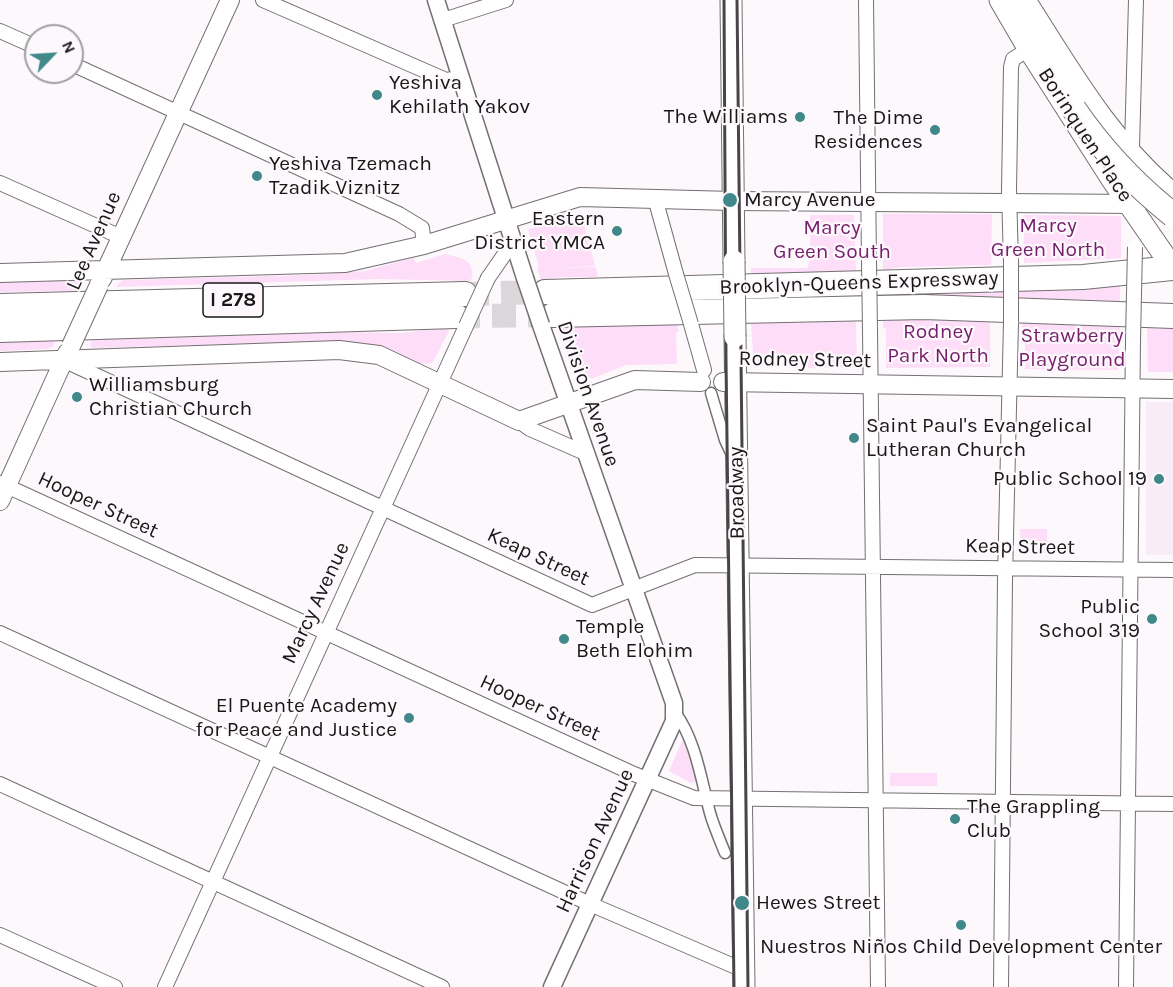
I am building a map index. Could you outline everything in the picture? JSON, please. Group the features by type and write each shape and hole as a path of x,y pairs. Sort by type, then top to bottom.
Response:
{"highway":[{"path":"1005,0 1095,139 1136,183 1173,215"},
{"path":"1023,0 1086,100 1107,128 1140,165 1173,195"},
{"name":"Brooklyn-Queens Expressway","path":"545,291 1083,277 1173,268"},
{"name":"I 278","path":"0,306 465,294"},
{"name":"Brooklyn-Queens Expressway","path":"547,320 924,307 1173,316"},
{"name":"I 278","path":"0,330 461,321"}],"main road":[{"name":"Lee Avenue","path":"2,490 230,0"},
{"name":"Broadway","path":"730,0 735,337 715,382 736,465 743,978"},
{"name":"Borinquen Place","path":"1000,0 1029,49 1173,268"},
{"name":"Borinquen Place","path":"1033,0 1110,120 1132,147 1173,183"},
{"path":"0,273 102,278 345,263 424,245 580,197 733,201 1129,203 1173,206"},
{"path":"1142,223 1152,214 1173,206"},
{"path":"1157,243 1159,222 1173,206"},
{"path":"0,362 67,353 114,356 339,350 379,355 519,421"},
{"name":"Rodney Street","path":"519,421 635,380 1173,389"}],"street":[{"path":"263,0 446,80 461,78"},
{"name":"Division Avenue","path":"436,0 525,278 547,320 568,405 674,703 675,712 685,727 707,798"},
{"path":"443,20 506,0"},
{"path":"866,0 878,987"},
{"path":"1132,147 1136,0"},
{"path":"0,31 24,42"},
{"path":"1001,987 1005,568 1011,322 1011,67 1013,59 1029,49"},
{"path":"84,69 399,214 422,228 424,245"},
{"path":"0,183 121,237"},
{"path":"655,198 691,324 715,382"},
{"path":"1126,987 1133,340 1135,247 1142,223"},
{"name":"Marcy Avenue","path":"165,987 441,384 461,321 513,242"},
{"name":"Keap Street","path":"67,353 109,381 592,604 695,565 1173,570"},
{"path":"109,381 114,356"},
{"path":"519,421 530,429 585,453"},
{"name":"Hooper Street","path":"2,490 327,633 648,780 694,798 1173,804"},
{"path":"0,633 590,904 743,978"},
{"name":"Harrison Avenue","path":"552,987 648,780 674,721 675,712"},
{"path":"0,784 442,987"},
{"path":"707,798 725,853"},
{"path":"0,934 115,987"}],"shaded area":[{"name":"Public School 19","path":"1146,402 1173,402 1173,555 1146,555"}],"green space":[{"path":"581,214 595,266 552,268 596,267 598,277 563,277 541,280 528,229"},
{"path":"883,214 992,214 991,265 902,267 883,270"},
{"name":"Marcy Green South","path":"810,215 854,215 856,271 751,274 751,268 808,268"},
{"name":"Marcy Green North","path":"1024,215 1121,216 1121,258 1024,263"},
{"path":"445,254 470,264 471,281 379,279 116,287 122,280 308,275 365,271 413,258 416,263"},
{"path":"79,280 81,286 78,291 0,292 0,282"},
{"path":"1120,285 1120,301 873,293"},
{"name":"Rodney Park North","path":"883,317 990,321 990,367 886,368 886,329 883,328"},
{"path":"856,319 857,367 808,368 807,354 753,355 751,321"},
{"path":"676,321 679,332 676,332 677,364 626,365 591,379 580,373 574,336 560,335 556,325"},
{"name":"Strawberry Playground","path":"1022,322 1120,324 1118,370 1025,369 1025,331 1022,331"},
{"path":"451,327 433,362 426,364 414,362 390,351 347,341 92,348 90,345 93,339 321,332 401,333"},
{"path":"1147,328 1173,329 1173,372 1148,372"},
{"path":"56,339 53,347 47,349 0,351 0,342"},
{"path":"1020,529 1047,529 1047,553 1020,553"},
{"path":"683,739 697,781 691,783 669,771"},
{"path":"890,773 937,773 937,786 890,786"}],"tunnel":[{"path":"465,294 545,292"},
{"path":"456,316 553,315"}],"railway":[{"path":"724,0 734,987"},
{"path":"737,0 748,987"}],"place":[{"name":"Yeshiva Kehilath Yakov","path":"377,95"},
{"name":"The Williams","path":"800,117"},
{"name":"The Dime Residences","path":"935,130"},
{"name":"Yeshiva Tzemach Tzadik Viznitz","path":"257,176"},
{"name":"Marcy Avenue","path":"730,200"},
{"name":"Eastern District YMCA","path":"617,231"},
{"name":"Williamsburg Christian Church","path":"77,397"},
{"name":"Saint Paul's Evangelical Lutheran Church","path":"854,438"},
{"name":"Public School 19","path":"1159,479"},
{"name":"Public School 319","path":"1152,619"},
{"name":"Temple Beth Elohim","path":"564,639"},
{"name":"El Puente Academy for Peace and Justice","path":"409,718"},
{"name":"The Grappling Club","path":"955,819"},
{"name":"Hewes Street","path":"742,903"},
{"name":"Nuestros Niños Child Development Center","path":"961,925"}]}
